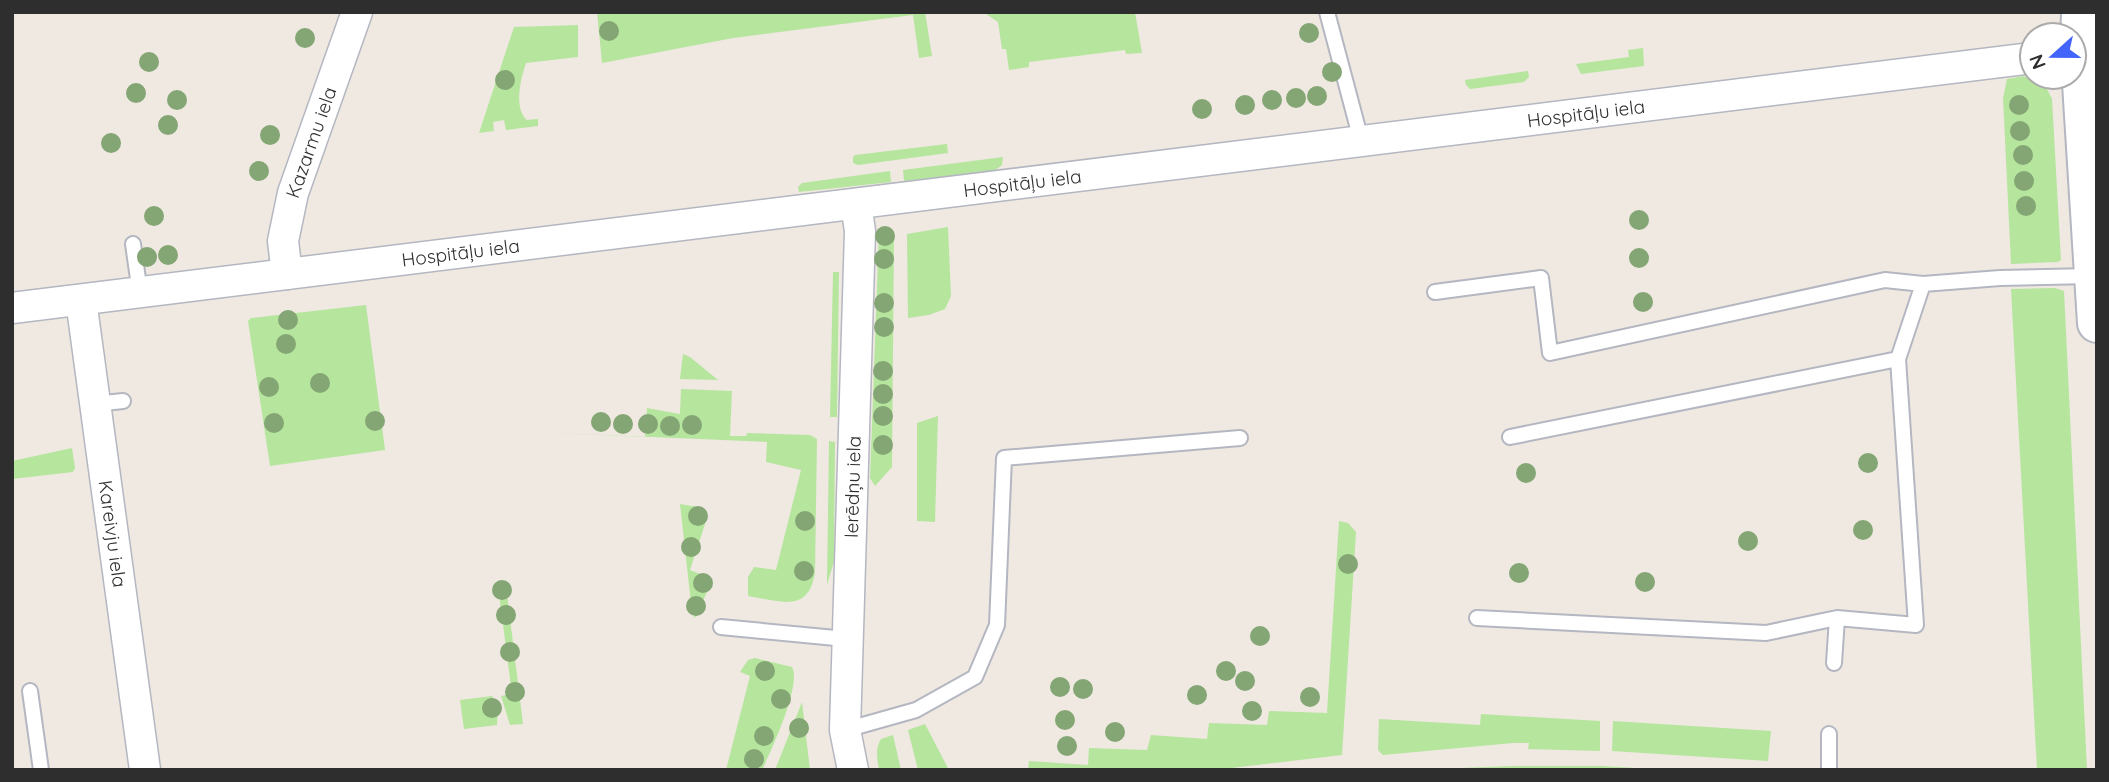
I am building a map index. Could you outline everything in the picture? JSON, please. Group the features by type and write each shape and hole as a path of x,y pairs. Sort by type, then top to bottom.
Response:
{"main road":[{"path":"2086,91 2097,323"}],"street":[{"name":"Kazarmu iela","path":"287,274 283,241 293,193 357,12"},
{"name":"Hospitāļu iela","path":"12,308 2018,60"},
{"name":"Ierēdņu iela","path":"852,770 845,730 860,231 856,204"},
{"name":"Kareivju iela","path":"81,300 109,402 145,770"}],"lane":[{"path":"1327,12 1361,140"},
{"path":"133,244 140,293"},
{"path":"1435,292 1541,278 1550,353 1885,279 1923,284 2000,278 2094,276"},
{"path":"1477,618 1766,633 1837,618 1916,625 1898,359 1923,284"},
{"path":"1510,437 1898,359"},
{"path":"845,730 916,710 975,677 997,625 1004,458 1240,438"},
{"path":"1834,663 1837,618"},
{"path":"720,627 846,639"},
{"path":"30,691 41,770"},
{"path":"1829,734 1829,770"}],"green space":[{"path":"597,12 925,12 932,56 919,58 913,15 733,38 602,63"},
{"path":"983,12 1135,12 1142,53 1126,54 1125,50 1029,62 1029,67 1009,70 1006,49 1002,49 998,22"},
{"path":"578,25 578,57 526,63 519,93 520,108 527,120 538,119 538,126 506,130 504,120 493,122 494,131 479,133 514,27"},
{"path":"1643,48 1644,66 1581,74 1576,64 1629,57 1628,50"},
{"path":"1528,71 1529,77 1524,82 1470,89 1465,80"},
{"path":"2018,77 2018,91 2048,91 2052,99 2061,260 2058,262 2011,264 2003,98 2007,79"},
{"path":"947,144 948,153 858,165 853,163 855,155"},
{"path":"1003,157 1002,165 994,171 904,181 903,170"},
{"path":"890,171 891,182 799,192 798,187 802,183"},
{"path":"948,227 951,296 945,309 908,318 907,234"},
{"path":"879,232 894,235 892,467 875,486 870,478"},
{"path":"833,272 839,272 837,417 830,417"},
{"path":"2055,288 2064,291 2087,770 2037,770 2011,289"},
{"path":"366,305 385,450 270,466 248,321 251,318"},
{"path":"683,354 690,357 718,380 680,379"},
{"path":"681,389 732,391 730,436 746,436 747,433 810,435 817,439 815,572 812,585 806,594 791,602 748,596 748,577 754,567 776,570 801,470 766,462 767,442 645,437 647,408 680,414"},
{"path":"938,416 935,522 917,521 917,423"},
{"path":"829,441 835,442 834,561 827,585"},
{"path":"72,448 75,468 73,472 12,479 12,461"},
{"path":"680,504 698,507 704,514 705,524 690,570 713,579 695,618 692,612"},
{"path":"1339,521 1348,523 1356,532 1342,755 1214,770 1028,770 1029,761 1088,765 1089,748 1147,750 1151,735 1207,739 1209,723 1267,725 1269,711 1327,713"},
{"path":"498,586 506,586 523,724 510,725 501,696 512,694"},
{"path":"755,658 792,667 793,688 778,734 762,770 726,770 750,676 740,672 748,660"},
{"path":"492,696 498,706 497,725 464,729 460,700"},
{"path":"802,702 810,770 775,770"},
{"path":"1481,714 1600,721 1600,751 1528,749 1529,743 1383,755 1378,750 1379,719 1480,725"},
{"path":"1613,721 1771,731 1768,761 1612,751"},
{"path":"925,724 949,770 918,770 908,730"},
{"path":"893,735 901,770 879,770 879,743 881,739"},
{"path":"1602,766 1670,770 1408,770"}]}
